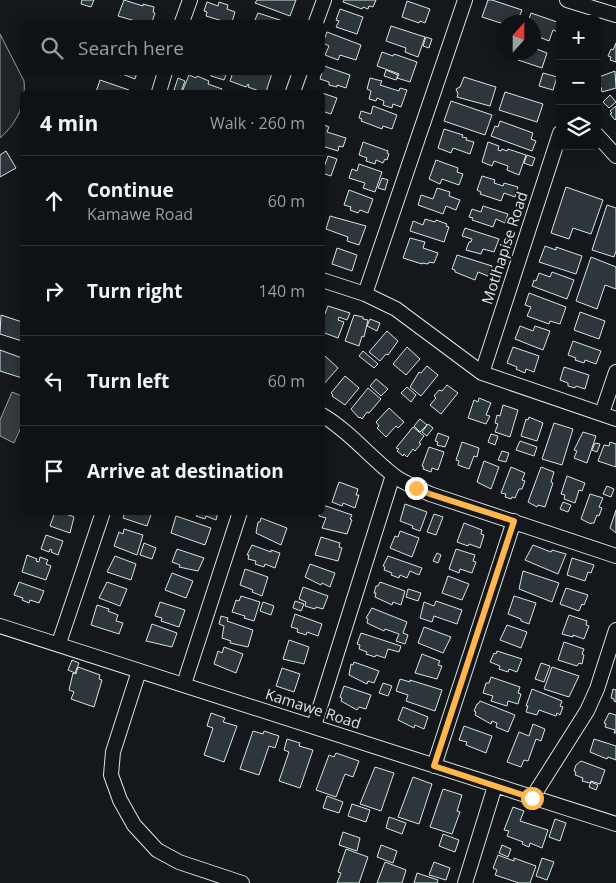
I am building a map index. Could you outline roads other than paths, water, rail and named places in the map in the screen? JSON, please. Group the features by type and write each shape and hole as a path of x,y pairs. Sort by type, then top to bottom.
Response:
{"street":[{"path":"183,20 190,0"},
{"path":"317,20 324,0"},
{"path":"365,294 466,0"},
{"path":"567,0 597,14 616,15"},
{"path":"160,90 165,75"},
{"path":"294,90 299,75"},
{"path":"601,139 616,156"},
{"name":"Motlhapise Road","path":"482,373 556,145"},
{"path":"325,281 365,294 396,309 482,373 616,419"},
{"path":"602,413 616,372"},
{"path":"325,417 339,426 393,475 430,494 616,556"},
{"path":"314,726 393,475"},
{"path":"59,643 102,515"},
{"path":"184,684 239,515"},
{"path":"434,766 514,521"},
{"name":"Kamawe Road","path":"0,626 59,643 139,671 616,824"},
{"path":"532,798 587,711 597,689 616,630"},
{"path":"139,671 113,752 111,775 120,800 134,825 157,850 178,862 242,883"},
{"path":"465,883 495,786"}]}
